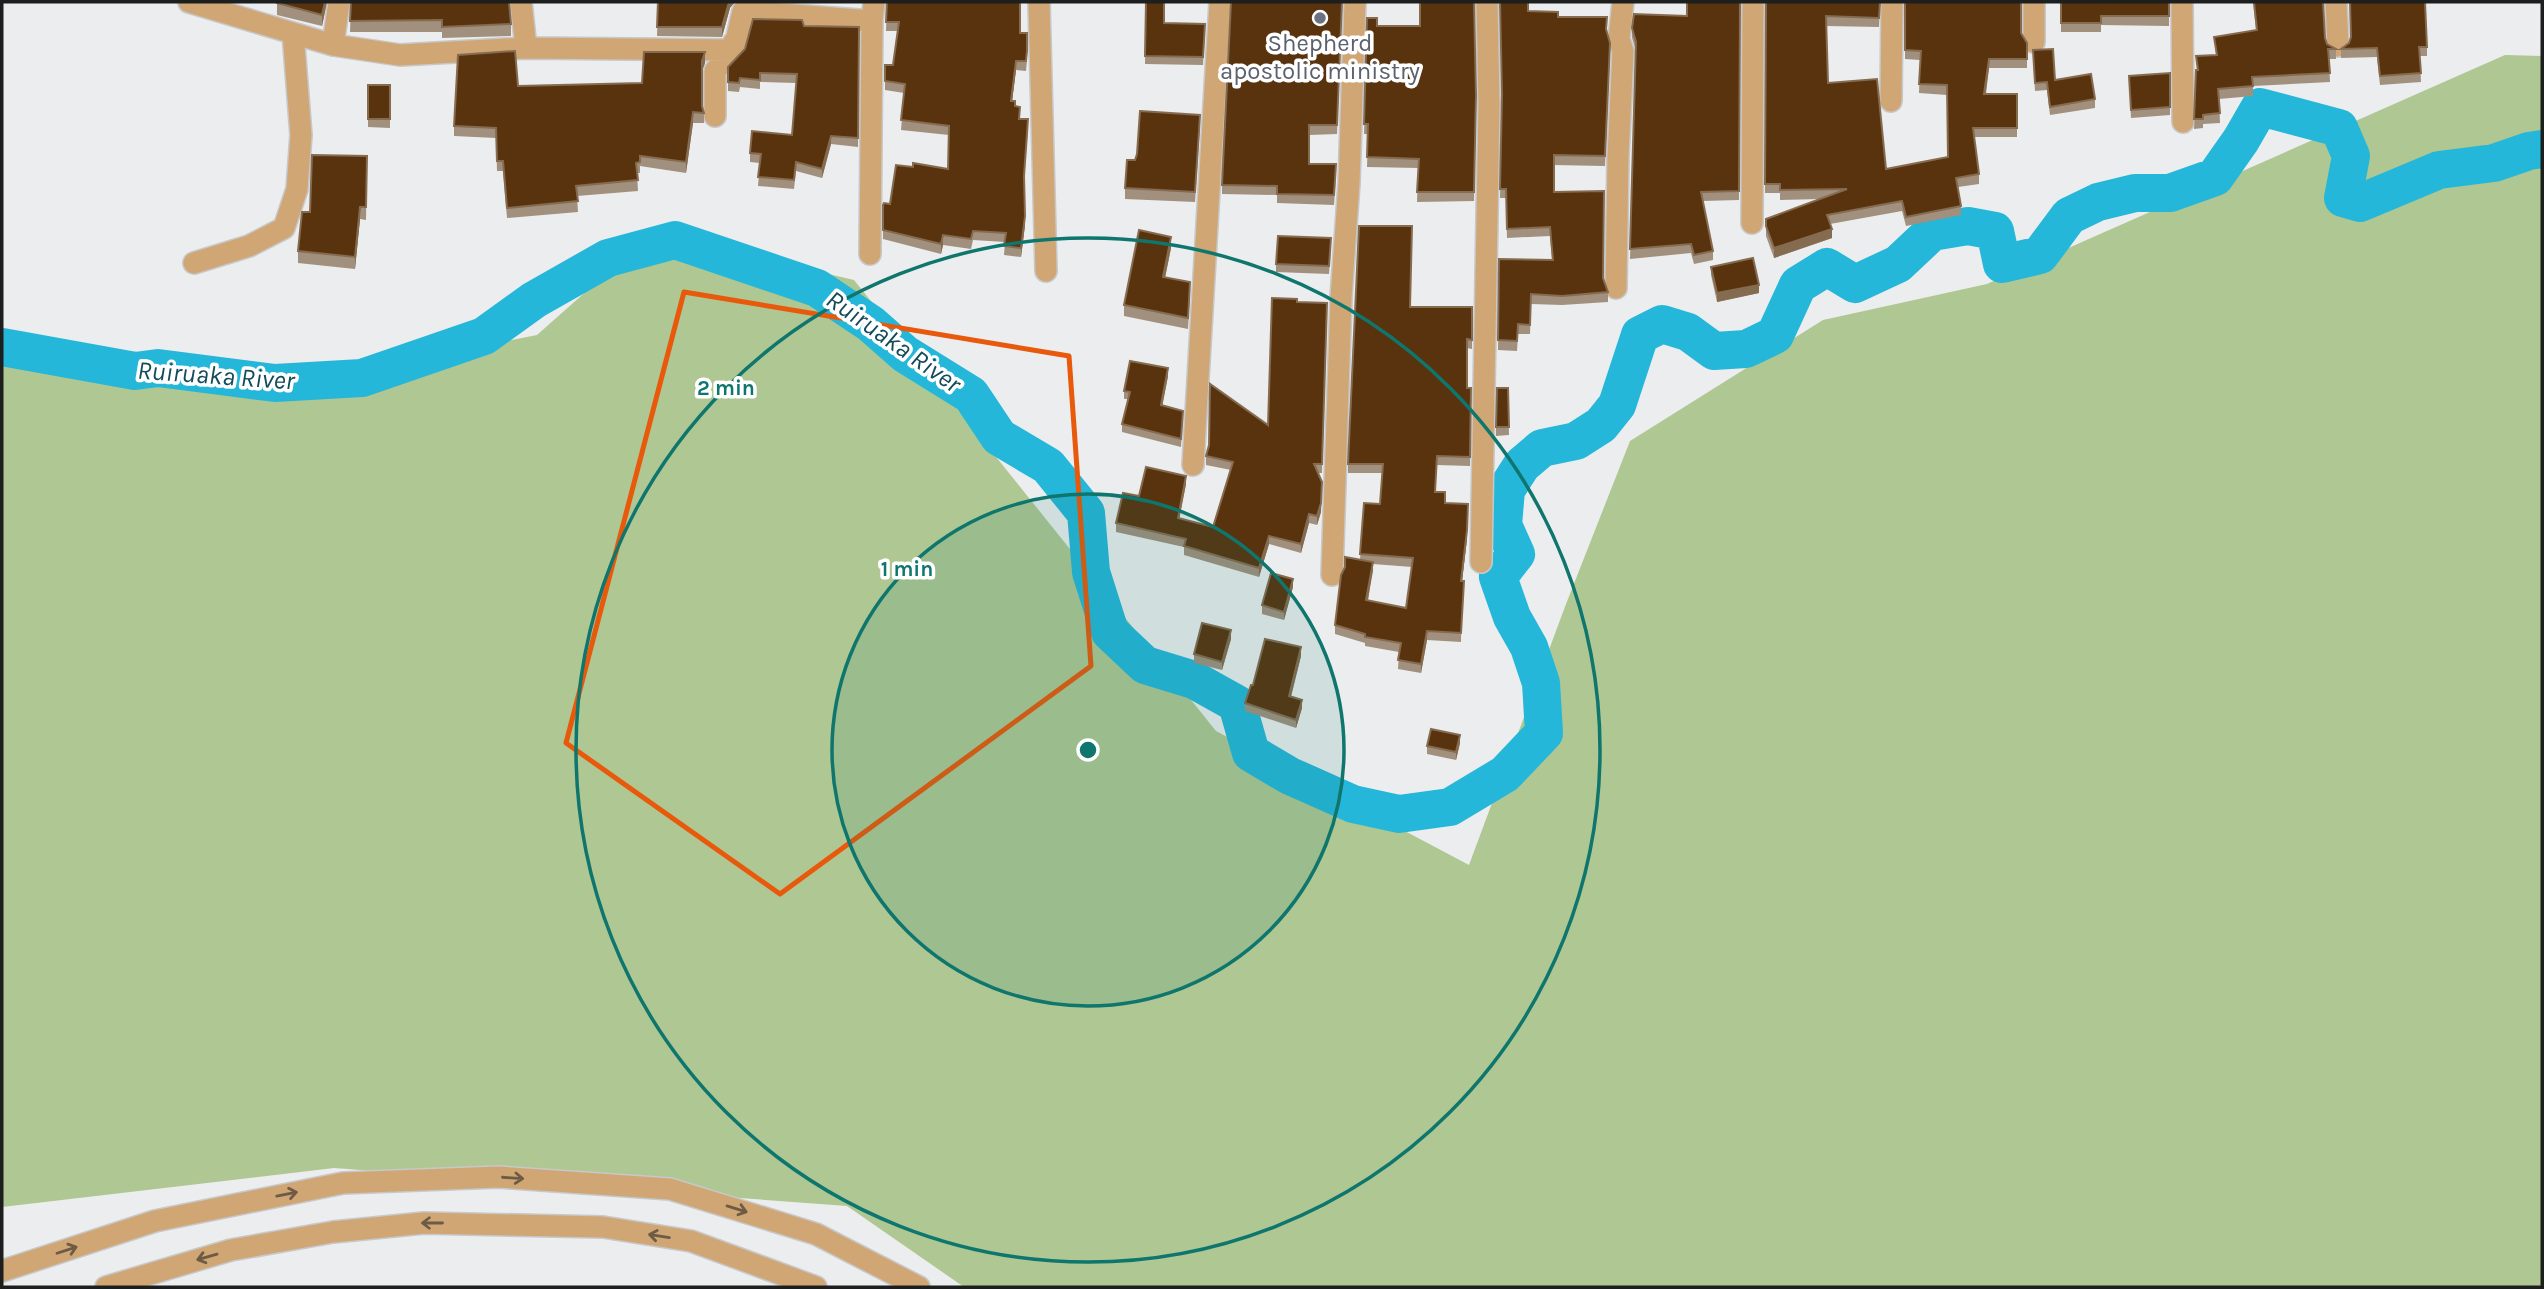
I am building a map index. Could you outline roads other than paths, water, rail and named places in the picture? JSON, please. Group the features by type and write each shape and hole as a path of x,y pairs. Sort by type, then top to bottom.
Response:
{"street":[{"path":"189,2 333,45 400,55 526,48 734,50"},
{"path":"333,45 339,2"},
{"path":"521,2 526,48"},
{"path":"734,50 737,2"},
{"path":"1039,2 1046,271"},
{"path":"1193,466 1220,2"},
{"path":"1332,575 1341,298 1349,183 1355,2"},
{"path":"1481,562 1489,104 1488,2"},
{"path":"1616,288 1623,51 1619,39 1623,2"},
{"path":"1752,223 1753,2"},
{"path":"1891,101 1892,2"},
{"path":"2034,2 2034,42"},
{"path":"2182,2 2183,122"},
{"path":"2336,2 2337,46"},
{"path":"715,116 715,71 734,50 743,11 873,11 870,254"},
{"path":"194,263 249,246 284,228 297,189 301,135 293,33"},
{"path":"2,1271 155,1221 343,1183 498,1177 670,1189 816,1234 919,1287"},
{"path":"106,1287 231,1250 332,1232 424,1223 603,1227 691,1241 816,1287"}],"waterway":[{"name":"Ruiruaka River","path":"2,347 135,371 158,368 275,383 362,378 484,336 534,300 608,258 675,240 817,288 871,324 905,354 971,395 999,437 1048,466 1086,513 1091,572 1110,632 1145,665 1194,680 1237,704 1251,753 1290,776 1353,804 1399,814 1450,807 1505,774 1544,733 1541,683 1529,647 1512,617 1498,577 1516,554 1503,525 1506,490 1522,465 1542,448 1576,441 1601,425 1617,405 1640,335 1662,324 1688,332 1714,351 1746,349 1775,335 1798,285 1827,267 1855,284 1898,264 1932,232 1968,226 1995,231 2002,264 2040,255 2069,216 2098,202 2135,193 2170,193 2215,177 2260,107 2339,128 2351,156 2343,198 2360,203 2439,170 2494,163 2542,149"}],"place":[{"name":"Shepherd apostolic ministry","path":"1320,18"}]}
